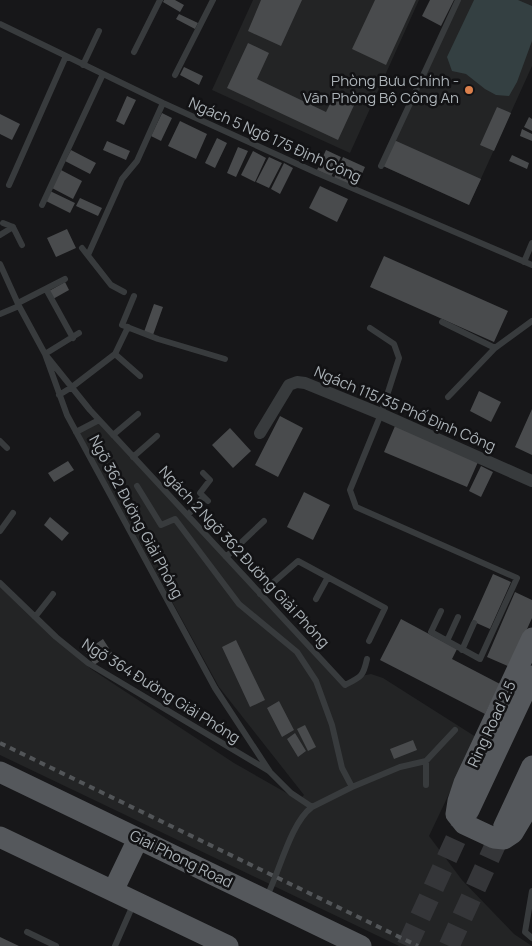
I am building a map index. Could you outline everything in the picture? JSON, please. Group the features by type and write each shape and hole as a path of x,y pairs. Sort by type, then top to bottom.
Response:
{"main road":[{"name":"Ring Road 2.5","path":"530,806 513,833 504,839 494,838 464,824 456,814 464,783 532,638"},
{"path":"469,810 532,676"},
{"path":"504,826 532,766"},
{"name":"Giai Phong Road","path":"0,772 361,946"},
{"path":"0,836 228,946"},
{"path":"113,891 138,838"}],"street":[{"name":"Ngách 115/35 Phố Định Công","path":"260,433 288,385 297,382 305,383 381,414 532,481"}],"lane":[{"path":"134,52 160,0"},
{"path":"175,75 213,0"},
{"path":"381,166 458,0"},
{"name":"Ngách 5 Ngõ 175 Định Công","path":"0,24 163,103 317,173 532,265"},
{"path":"83,65 99,31"},
{"path":"9,185 66,56"},
{"path":"42,205 103,74"},
{"path":"88,255 122,180 136,160 163,103"},
{"path":"3,223 13,227 22,245"},
{"path":"0,235 13,227"},
{"path":"524,262 532,243"},
{"path":"82,248 111,285 124,292"},
{"name":"Ngõ 362 Đường Giải Phóng","path":"0,264 3,278 45,354 66,415 215,688 270,772"},
{"path":"0,314 65,280"},
{"path":"46,289 73,338"},
{"path":"134,296 122,326 224,359"},
{"path":"448,398 495,348 532,321"},
{"path":"442,322 495,348"},
{"path":"59,395 72,388 115,354 128,327"},
{"path":"370,328 394,344 399,358 381,414 350,490 356,507 516,578 480,659 431,632 441,611"},
{"path":"45,354 80,334"},
{"name":"Ngách 2 Ngõ 362 Đường Giải Phóng","path":"45,354 99,420 345,685 364,672 367,659"},
{"path":"115,354 140,376"},
{"path":"113,435 138,414"},
{"path":"76,432 99,420"},
{"path":"133,457 157,436"},
{"path":"0,441 7,448"},
{"path":"188,515 206,499 200,492 210,480 202,473"},
{"path":"137,486 161,525 175,519 239,604 297,652 316,681 332,725 342,768 352,787"},
{"path":"0,531 3,520 12,513"},
{"path":"226,557 264,521"},
{"path":"260,594 298,561 385,608 369,640"},
{"path":"316,599 328,577"},
{"name":"Ngõ 364 Đường Giải Phóng","path":"0,583 35,617 88,663 270,772"},
{"path":"35,617 53,594"},
{"path":"447,640 458,617"},
{"path":"462,650 474,623"},
{"path":"265,900 296,829 308,810 352,787 400,767 426,761 455,730"},
{"path":"426,761 426,785"},
{"path":"270,772 291,792 312,807"},
{"path":"532,891 525,932 532,938"},
{"path":"115,946 135,902"},
{"path":"27,932 56,946"}],"shaded area":[{"path":"253,0 419,0 350,153 212,90"},
{"name":"Phòng Bưu Chính - Văn Phòng Bộ Công An","path":"458,0 532,0 532,66 469,205 383,166"},
{"path":"474,0 518,0 532,6 532,41 517,82 509,96 496,95 466,74 452,71 447,57"},
{"path":"99,422 346,687 361,676 371,674 383,678 476,737 429,836 462,880 514,934 532,946 399,946 0,755 0,581 91,669 234,763 299,800 304,795 219,687 79,432"}],"building":[{"path":"164,0 175,0 184,5 180,12 163,2"},
{"path":"261,0 302,0 281,46 248,31"},
{"path":"375,0 416,0 386,65 352,49"},
{"path":"430,0 454,0 441,26 422,16"},
{"path":"179,14 198,23 195,29 176,19"},
{"path":"248,43 269,53 257,79 326,112 336,92 356,101 338,140 227,88"},
{"path":"184,67 203,76 199,85 180,75"},
{"path":"127,96 136,100 124,125 116,121"},
{"path":"497,107 511,113 494,151 480,145"},
{"path":"162,113 172,118 161,141 151,136"},
{"path":"0,114 20,124 12,140 0,134"},
{"path":"529,117 532,119 532,131 524,127"},
{"path":"180,121 207,134 196,159 168,146"},
{"path":"522,129 532,134 532,141 520,136"},
{"path":"217,138 227,143 215,168 205,163"},
{"path":"394,140 481,179 469,205 383,166"},
{"path":"107,141 130,151 126,160 103,150"},
{"path":"238,147 248,151 236,177 227,173"},
{"path":"71,150 96,163 90,174 65,161"},
{"path":"326,150 341,157 331,177 317,170"},
{"path":"253,151 266,158 255,182 241,175"},
{"path":"512,155 529,163 527,169 509,161"},
{"path":"269,157 282,163 269,188 256,182"},
{"path":"343,157 365,167 356,188 334,178"},
{"path":"284,163 293,168 280,194 271,189"},
{"path":"61,170 82,181 73,199 52,188"},
{"path":"320,186 348,199 337,222 309,208"},
{"path":"50,191 75,203 70,213 46,201"},
{"path":"80,198 102,208 98,216 76,206"},
{"path":"67,229 76,248 56,257 47,238"},
{"path":"384,256 508,311 494,342 370,287"},
{"path":"65,282 69,290 53,299 49,291"},
{"path":"154,304 163,307 153,335 144,332"},
{"path":"479,391 501,402 491,422 470,411"},
{"path":"532,409 532,455 515,447"},
{"path":"280,416 303,428 278,477 255,465"},
{"path":"395,426 478,462 467,487 384,452"},
{"path":"230,428 251,451 233,468 212,445"},
{"path":"68,461 74,470 54,482 48,473"},
{"path":"481,466 493,472 481,497 469,491"},
{"path":"304,492 330,505 313,540 287,527"},
{"path":"50,517 69,533 62,541 44,525"},
{"path":"493,574 511,582 490,629 472,621"},
{"path":"515,592 532,600 532,618 510,667 487,657"},
{"path":"401,619 457,649 452,659 500,684 485,714 380,660"},
{"path":"103,639 112,653 94,665 85,651"},
{"path":"236,640 265,700 250,707 222,647"},
{"path":"279,701 294,730 282,737 267,708"},
{"path":"305,725 316,747 308,751 297,729"},
{"path":"295,733 306,751 298,757 287,739"},
{"path":"413,740 417,750 394,759 390,749"},
{"path":"0,937 19,946 0,946"}],"tunnel":[{"path":"407,946 469,810"},
{"path":"449,946 504,826"}],"railway":[{"path":"0,743 418,946"}],"place":[{"name":"Phòng Bưu Chính - Văn Phòng Bộ Công An","path":"469,90"}]}
